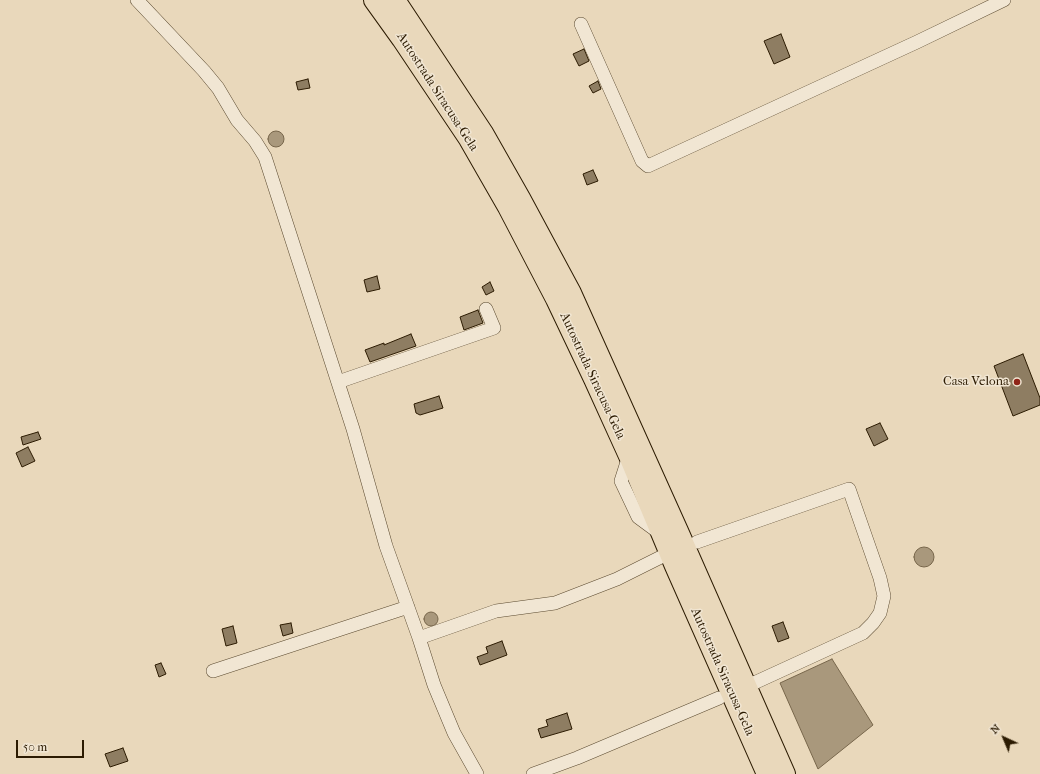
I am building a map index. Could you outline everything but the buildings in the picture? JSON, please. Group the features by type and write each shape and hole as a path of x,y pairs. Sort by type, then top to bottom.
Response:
{"highway":[{"name":"Autostrada Siracusa-Gela","path":"374,0 469,139 508,207 556,299 629,456 767,774"},
{"name":"Autostrada Siracusa-Gela","path":"395,0 483,133 571,293 786,774"}],"street":[{"path":"137,0 204,71 218,88 237,120 255,141 265,157 353,429 386,546 419,638 434,686 454,733 477,774"},
{"path":"581,24 642,161 648,166 917,42 1004,0"},
{"path":"338,382 494,328 486,309"},
{"path":"697,542 850,489 880,578 884,596 880,613 863,633 754,683"},
{"path":"419,638 496,611 555,602 617,579 660,557"},
{"path":"213,671 408,607"},
{"path":"533,774 577,758 719,698"}],"shaded area":[{"path":"276,131 283,136 284,139 279,146 276,147 269,142 268,139 273,132"},
{"path":"924,547 931,550 934,557 931,564 924,567 917,564 914,557 917,550"},
{"path":"428,612 434,612 438,616 438,622 434,626 428,626 424,622 424,616"},
{"path":"832,659 873,725 818,769 780,683"}],"place":[{"name":"Casa Velona","path":"1017,382"}]}
